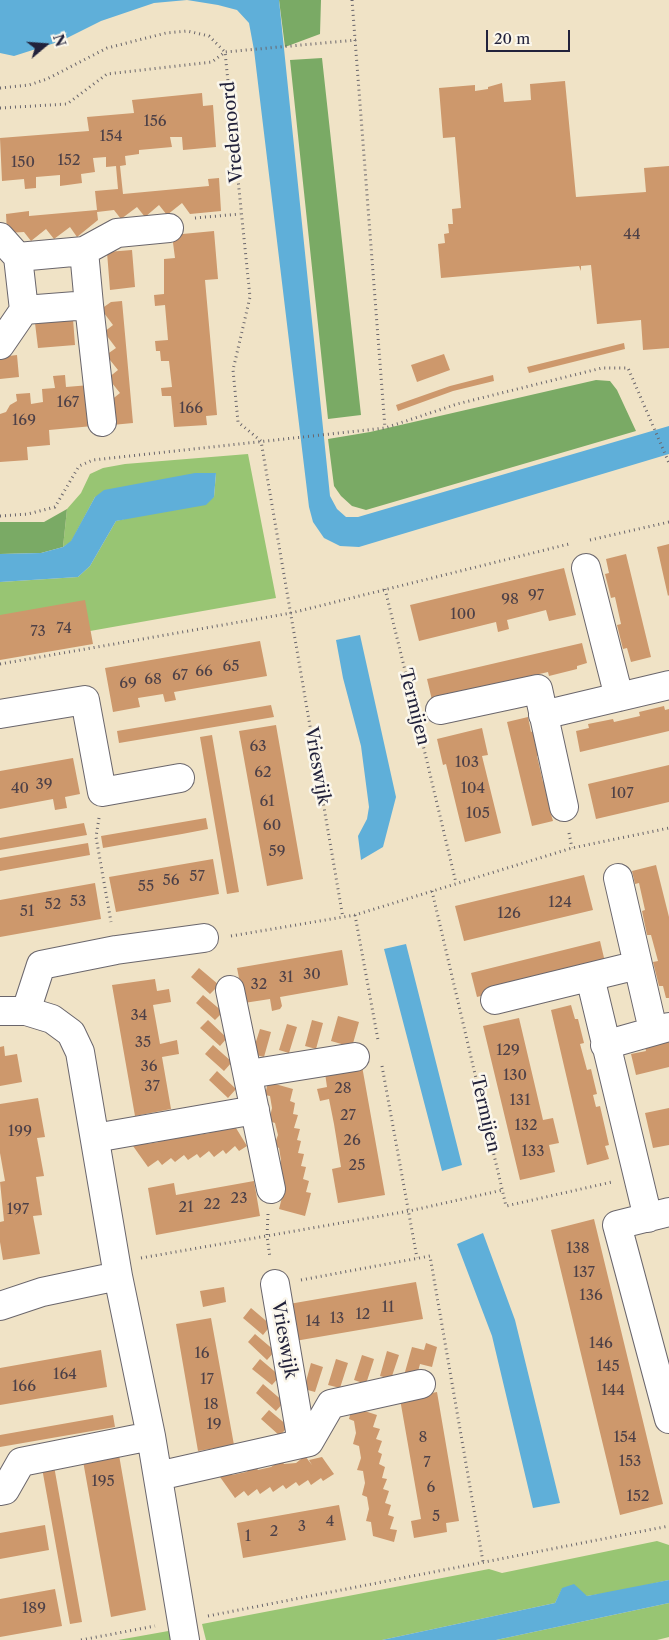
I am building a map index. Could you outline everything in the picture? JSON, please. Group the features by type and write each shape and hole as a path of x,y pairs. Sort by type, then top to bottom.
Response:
{"street":[{"path":"0,346 24,310 9,247 84,251 117,233 169,228"},
{"path":"84,251 102,422"},
{"path":"24,310 89,305"},
{"path":"586,568 619,697"},
{"path":"543,715 669,685"},
{"name":"Termijen","path":"440,710 538,689 564,808"},
{"path":"0,714 85,700 102,792 180,778"},
{"path":"605,1045 661,1029 638,965 618,878"},
{"path":"183,1630 151,1436 117,1269 80,1052 71,1033 52,1019 13,1011 41,965 116,950 204,938"},
{"path":"496,1000 638,965"},
{"path":"590,978 637,1176 658,1215 617,1225 669,1419"},
{"path":"230,990 271,1189"},
{"path":"248,1074 372,1055"},
{"path":"95,1138 255,1110"},
{"path":"0,1306 117,1269"},
{"name":"Vrieswijk","path":"275,1284 302,1443"},
{"path":"158,1476 309,1442 330,1404 421,1384"},
{"path":"0,1491 5,1490 21,1462 151,1436"}],"path":[{"path":"352,0 385,428"},
{"path":"0,88 29,85 47,79 107,48 166,32 187,30 209,36 226,52"},
{"path":"0,108 67,104 107,74 212,62 226,52 356,40"},
{"name":"Vredenoord","path":"226,52 240,214 250,297 233,370 238,422 261,442"},
{"path":"169,228 192,218 240,214"},
{"path":"0,516 28,514 55,507 79,466 93,460 385,428 457,404 602,368 628,368 669,463"},
{"name":"Vrieswijk","path":"261,442 343,918"},
{"path":"580,542 669,522"},
{"path":"0,664 291,614 571,544"},
{"name":"Termijen","path":"385,589 414,707"},
{"name":"Termijen","path":"418,725 456,882"},
{"path":"102,792 96,836 116,950"},
{"path":"204,938 212,940 343,918 572,848 669,828"},
{"name":"Termijen","path":"432,891 506,1206 637,1176"},
{"path":"355,915 372,1055 409,1212 417,1258"},
{"name":"Vrieswijk","path":"271,1189 267,1236 275,1284"},
{"path":"117,1269 267,1236 409,1212 503,1190"},
{"path":"81,1640 183,1630 669,1526"}],"green space":[{"path":"279,0 321,0 320,34 285,47"},
{"path":"322,58 361,415 328,419 290,60"},
{"path":"596,380 610,381 617,390 636,431 366,510 352,506 334,486 328,439 370,432"},
{"path":"248,454 276,598 0,647 0,582 78,577 90,566 116,521 214,497 216,473 95,497 71,542 63,547 67,509 81,493 90,474 103,468 125,464"},
{"path":"67,509 63,547 41,553 0,554 0,522 44,522"},
{"path":"657,1541 669,1545 669,1580 587,1596 562,1589 555,1603 382,1640 206,1640 202,1624 489,1569 502,1573"},
{"path":"669,1603 669,1637 657,1640 496,1640"},
{"path":"174,1630 176,1640 118,1640"}],"water":[{"path":"0,0 187,0 154,3 101,21 61,41 14,56 0,53"},
{"path":"187,0 279,0 330,496 337,509 346,517 358,517 669,426 669,454 359,547 340,546 324,538 313,522 309,507 254,50 249,23 237,10"},
{"path":"195,473 216,473 214,497 206,505 116,521 90,566 78,577 0,582 0,554 41,553 63,547 71,541 95,497 104,490"},
{"path":"360,635 396,797 383,847 361,860 358,836 367,819 369,807 361,746 343,678 336,640"},
{"path":"406,944 462,1165 442,1171 384,949"},
{"path":"483,1233 515,1320 560,1503 533,1508 492,1336 457,1244"},
{"path":"669,1580 669,1603 496,1640 382,1640 555,1603 562,1588 574,1584 587,1596"}],"building":[{"path":"565,81 576,197 646,192 644,168 669,166 669,348 643,350 641,320 597,324 591,265 581,266 581,271 579,266 441,278 438,244 445,243 444,234 449,233 448,224 453,224 452,209 461,208 455,137 443,138 439,88 475,85 475,91 488,89 488,87 502,83 504,102 531,100 530,84"},
{"path":"202,93 203,106 213,105 216,147 183,150 182,137 170,137 172,147 139,150 139,154 125,156 126,165 120,166 123,194 209,186 208,179 219,178 221,211 190,214 182,203 167,215 159,205 145,217 137,207 121,219 114,210 97,212 98,220 77,237 70,227 54,239 46,229 31,241 24,232 7,233 6,214 29,211 29,216 97,210 95,191 118,189 116,166 106,167 106,157 93,158 95,172 81,174 82,183 60,186 60,175 36,177 36,188 25,189 24,179 2,181 0,138 89,131 87,117 134,113 132,100"},
{"path":"214,231 218,279 205,280 217,415 206,416 207,425 174,427 171,396 162,396 161,388 172,387 169,361 161,361 160,351 156,351 155,341 168,340 165,305 155,306 154,295 164,294 164,259 175,258 172,235"},
{"path":"132,250 135,287 110,290 107,252"},
{"path":"122,301 133,423 112,425 110,401 120,393 108,378 118,370 106,355 116,348 104,332 113,325 101,309 111,302"},
{"path":"73,319 75,345 38,348 35,323"},
{"path":"624,343 625,349 529,373 527,367"},
{"path":"444,354 450,370 417,382 411,365"},
{"path":"17,355 19,377 0,379 0,357"},
{"path":"65,375 66,387 90,385 93,426 49,430 50,445 27,447 28,460 0,462 0,414 6,412 10,405 17,401 16,394 30,393 31,404 43,402 42,389 55,388 53,376"},
{"path":"493,375 494,381 453,391 398,411 396,405 450,386"},
{"path":"669,544 669,595 668,596 657,547"},
{"path":"626,554 651,657 631,662 627,648 623,649 617,625 621,624 615,597 611,598 605,574 609,573 606,559"},
{"path":"564,568 576,615 549,621 546,610 507,620 509,629 498,632 496,622 419,641 410,605"},
{"path":"85,600 93,644 0,660 0,615"},
{"path":"260,641 267,676 174,692 176,700 165,702 163,694 138,698 140,707 113,712 105,668"},
{"path":"582,643 587,663 577,666 577,669 549,676 548,672 522,678 523,682 432,700 427,679"},
{"path":"271,705 274,717 119,743 117,731"},
{"path":"664,706 665,710 669,709 669,731 580,752 576,731 589,728 588,724 613,719 614,722 640,716 639,712"},
{"path":"528,717 531,732 535,730 541,755 537,756 543,782 548,782 553,806 549,807 553,821 532,826 507,722"},
{"path":"276,725 303,879 267,886 239,731"},
{"path":"482,728 488,755 482,756 501,833 465,842 446,764 443,765 437,739"},
{"path":"212,735 239,892 227,894 200,737"},
{"path":"73,758 80,794 65,797 67,808 55,810 53,799 0,809 0,771"},
{"path":"669,765 669,802 596,819 588,784"},
{"path":"206,818 208,829 103,848 101,836"},
{"path":"84,823 87,835 0,850 0,838"},
{"path":"88,843 90,855 0,871 0,858"},
{"path":"213,859 219,894 116,912 109,877"},
{"path":"656,865 669,917 669,998 666,998 663,986 659,986 653,962 658,961 651,935 647,935 642,911 645,910 639,883 635,884 632,871"},
{"path":"584,875 593,910 464,941 455,906"},
{"path":"95,883 101,919 0,937 0,900"},
{"path":"600,941 605,962 477,997 471,973"},
{"path":"342,950 348,985 280,997 282,1006 280,1009 272,1011 270,999 244,1003 237,968"},
{"path":"199,968 219,985 210,994 191,977"},
{"path":"155,979 157,991 169,989 171,1002 153,1005 160,1044 177,1040 179,1054 162,1057 171,1109 135,1116 112,985"},
{"path":"203,995 223,1012 215,1020 196,1003"},
{"path":"571,1005 575,1019 578,1019 584,1043 580,1044 587,1070 591,1069 597,1094 593,1095 596,1107 600,1106 609,1145 605,1146 609,1159 587,1165 551,1010"},
{"path":"338,1016 359,1022 352,1047 331,1041"},
{"path":"519,1018 543,1120 553,1118 559,1143 549,1145 555,1172 520,1180 483,1026"},
{"path":"208,1020 227,1038 220,1046 200,1028"},
{"path":"312,1020 323,1023 316,1049 305,1046"},
{"path":"287,1024 297,1027 289,1053 279,1050"},
{"path":"260,1029 271,1032 264,1057 252,1054"},
{"path":"669,1042 669,1067 636,1075 631,1054 646,1051 645,1047"},
{"path":"213,1045 232,1062 224,1071 205,1054"},
{"path":"4,1046 5,1056 17,1054 22,1082 0,1086 0,1047"},
{"path":"362,1066 385,1195 338,1203 332,1169 341,1167 334,1124 329,1099 320,1101 317,1089 327,1087 325,1073"},
{"path":"217,1071 236,1089 228,1098 209,1080"},
{"path":"268,1082 293,1089 290,1101 295,1103 293,1114 298,1115 294,1128 300,1129 297,1140 301,1141 298,1153 304,1154 301,1166 306,1167 303,1179 309,1181 306,1192 311,1193 305,1216 279,1209 285,1186 282,1174 278,1172 281,1160 279,1148 274,1146 278,1135 275,1123 269,1121 272,1108 270,1096 265,1095"},
{"path":"38,1098 45,1137 37,1138 44,1176 36,1177 42,1215 33,1216 40,1254 3,1260 0,1242 0,1222 4,1221 0,1182 5,1181 0,1153 0,1104"},
{"path":"669,1108 669,1145 653,1148 645,1113"},
{"path":"220,1125 224,1130 236,1128 247,1146 239,1151 235,1146 226,1154 223,1150 214,1157 209,1151 200,1158 197,1154 188,1160 184,1155 175,1162 171,1158 162,1165 158,1160 148,1167 133,1146 142,1139 146,1144 159,1142 168,1134 172,1139 184,1137 193,1130 197,1135 210,1133"},
{"path":"254,1181 260,1216 156,1235 148,1188 174,1183 176,1195"},
{"path":"594,1219 663,1504 620,1515 551,1230"},
{"path":"416,1282 423,1319 295,1341 289,1304"},
{"path":"224,1287 226,1302 203,1307 200,1291"},
{"path":"251,1308 271,1325 263,1335 243,1318"},
{"path":"211,1318 234,1445 198,1451 176,1324"},
{"path":"255,1334 275,1351 267,1360 248,1342"},
{"path":"426,1343 437,1347 432,1367 420,1364 417,1375 405,1372 412,1347 424,1350"},
{"path":"101,1350 107,1387 0,1405 0,1368"},
{"path":"387,1351 399,1355 391,1379 380,1376"},
{"path":"362,1355 374,1359 366,1384 354,1380"},
{"path":"260,1359 280,1376 272,1385 252,1369"},
{"path":"336,1359 348,1363 340,1388 328,1385"},
{"path":"311,1363 323,1367 315,1392 304,1389"},
{"path":"263,1384 284,1402 276,1411 256,1393"},
{"path":"437,1392 459,1521 446,1523 447,1532 414,1538 411,1521 421,1519 400,1399"},
{"path":"352,1407 377,1415 373,1427 380,1429 376,1439 382,1441 378,1452 382,1454 379,1464 385,1467 382,1478 387,1479 383,1489 389,1491 385,1503 391,1505 388,1515 394,1517 390,1529 397,1530 394,1542 373,1536 371,1522 366,1521 369,1509 367,1497 362,1495 365,1483 363,1471 357,1470 361,1458 359,1446 353,1444 356,1433 354,1421 349,1419"},
{"path":"269,1410 288,1426 280,1436 261,1419"},
{"path":"113,1415 115,1427 0,1447 0,1435"},
{"path":"119,1455 146,1610 111,1617 83,1461"},
{"path":"305,1456 312,1465 309,1460 322,1457 334,1474 323,1481 321,1478 311,1485 308,1480 299,1486 296,1482 286,1489 283,1485 273,1492 270,1487 260,1494 257,1489 248,1496 244,1491 235,1498 220,1477 229,1470 232,1475 246,1472 255,1466 258,1470 271,1467 281,1460 284,1464 296,1463"},
{"path":"54,1466 82,1622 70,1624 42,1468"},
{"path":"339,1505 346,1540 243,1558 237,1523"},
{"path":"45,1525 49,1550 0,1559 0,1533"},
{"path":"55,1589 62,1626 0,1637 0,1599"}]}
